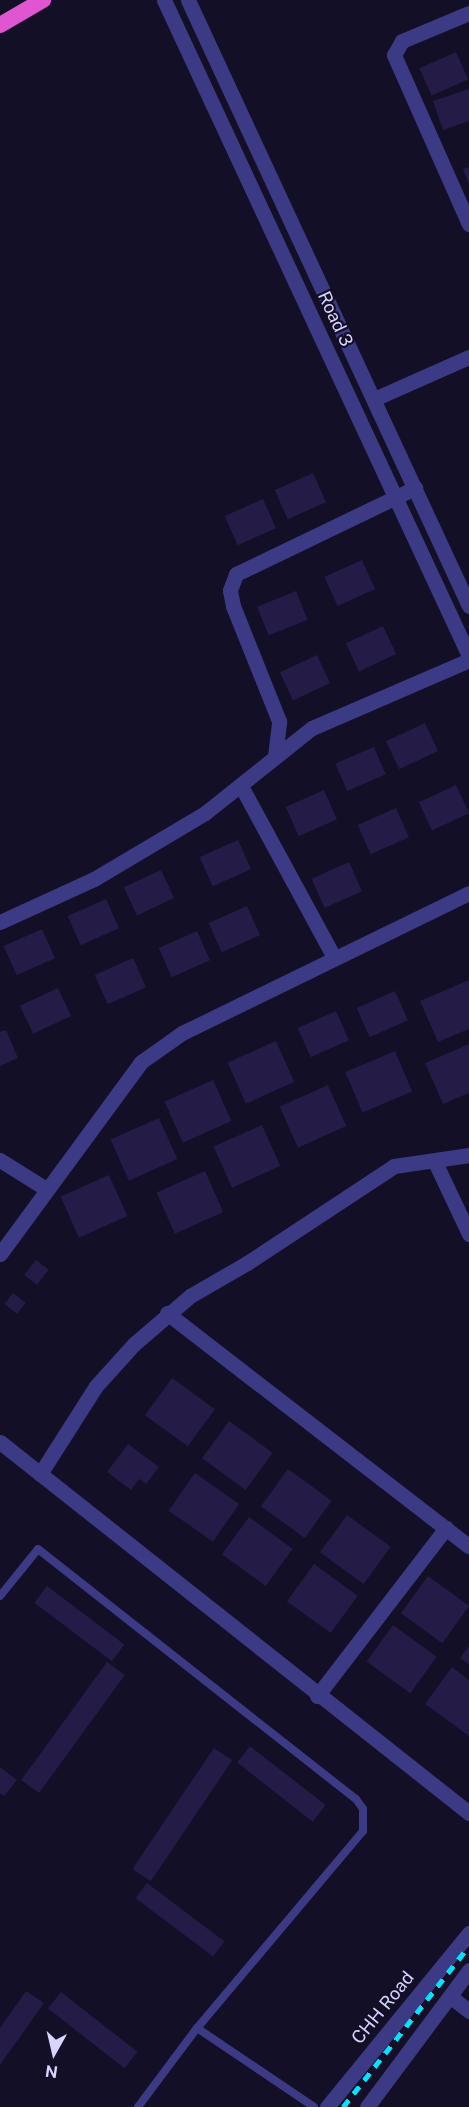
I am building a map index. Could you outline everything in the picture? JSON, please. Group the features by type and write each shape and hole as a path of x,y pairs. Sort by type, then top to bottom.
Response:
{"highway":[{"path":"0,25 43,0"}],"street":[{"name":"Road 3","path":"164,0 469,658"},
{"name":"Road 3","path":"188,0 469,606"},
{"path":"469,13 402,41 394,55 469,224"},
{"path":"374,399 469,357"},
{"path":"275,756 279,721 233,606 230,590 236,574 415,488"},
{"path":"0,922 94,879 205,813 312,728 469,658"},
{"path":"241,786 334,957"},
{"path":"0,1254 141,1062 182,1033 469,893"},
{"path":"39,1474 96,1386 167,1313 394,1166 435,1162 469,1155"},
{"path":"0,1160 46,1189"},
{"path":"435,1162 469,1234"},
{"path":"167,1313 469,1546"},
{"path":"0,1442 317,1696 469,1813"},
{"path":"317,1696 446,1528"},
{"name":"CHH Road","path":"327,2107 469,1933"},
{"path":"367,2107 469,1970"},
{"path":"451,1997 469,2011"}],"lane":[{"path":"0,1596 38,1549 356,1799 363,1809 363,1831 198,2028 138,2107"},
{"path":"198,2028 314,2107"}],"building":[{"path":"456,52 468,79 432,96 419,68"},
{"path":"469,89 469,121 443,130 433,101"},
{"path":"469,167 469,185 463,169"},
{"path":"313,473 326,502 288,519 275,490"},
{"path":"263,499 276,528 238,545 225,516"},
{"path":"362,560 375,589 338,606 325,577"},
{"path":"296,591 308,620 269,635 257,607"},
{"path":"383,626 396,654 359,671 346,643"},
{"path":"317,655 330,683 293,700 280,672"},
{"path":"425,723 438,751 399,769 386,741"},
{"path":"374,747 386,775 347,791 335,763"},
{"path":"456,785 469,813 432,830 419,802"},
{"path":"324,790 337,819 299,836 286,807"},
{"path":"396,808 409,837 371,854 358,825"},
{"path":"238,840 251,869 213,886 200,857"},
{"path":"349,862 362,891 325,908 312,879"},
{"path":"161,870 174,898 137,915 124,887"},
{"path":"106,899 119,928 81,945 68,916"},
{"path":"247,906 260,935 222,952 209,923"},
{"path":"42,929 55,958 17,975 4,946"},
{"path":"197,931 210,960 172,977 159,948"},
{"path":"133,958 146,987 108,1004 95,975"},
{"path":"469,980 469,1029 438,1042 420,1001"},
{"path":"58,988 71,1016 33,1034 20,1006"},
{"path":"395,991 408,1020 370,1037 357,1008"},
{"path":"336,1011 349,1040 311,1057 298,1028"},
{"path":"6,1030 18,1058 0,1066 0,1032"},
{"path":"276,1041 294,1082 246,1104 228,1063"},
{"path":"469,1044 469,1093 443,1104 425,1063"},
{"path":"395,1051 412,1092 362,1113 345,1072"},
{"path":"213,1080 231,1121 183,1143 165,1102"},
{"path":"328,1085 346,1126 298,1148 280,1107"},
{"path":"159,1118 177,1159 129,1181 111,1140"},
{"path":"262,1125 280,1166 232,1188 214,1147"},
{"path":"205,1171 223,1212 175,1234 157,1193"},
{"path":"109,1175 127,1216 79,1238 61,1197"},
{"path":"36,1260 49,1270 37,1285 24,1275"},
{"path":"13,1293 26,1303 17,1314 4,1304"},
{"path":"172,1378 215,1409 188,1446 145,1415"},
{"path":"229,1421 273,1453 246,1490 202,1458"},
{"path":"128,1444 159,1467 146,1484 139,1479 131,1490 107,1472"},
{"path":"288,1469 332,1501 305,1538 261,1506"},
{"path":"195,1473 239,1504 213,1542 169,1511"},
{"path":"347,1515 391,1547 364,1584 320,1552"},
{"path":"249,1517 293,1549 266,1586 222,1554"},
{"path":"314,1564 358,1596 331,1633 287,1601"},
{"path":"428,1576 469,1606 442,1643 401,1613"},
{"path":"47,1586 124,1644 112,1661 34,1603"},
{"path":"393,1625 437,1657 410,1693 367,1661"},
{"path":"469,1646 469,1664 460,1658"},
{"path":"107,1662 125,1675 39,1793 21,1780"},
{"path":"452,1667 469,1680 469,1736 425,1704"},
{"path":"250,1746 326,1805 313,1822 237,1763"},
{"path":"214,1748 232,1760 151,1881 132,1869"},
{"path":"0,1767 17,1780 4,1796 0,1793"},
{"path":"147,1883 224,1941 213,1957 136,1898"},
{"path":"26,1991 44,2003 0,2065 0,2028"},
{"path":"61,1992 137,2052 125,2068 48,2009"}],"railway":[{"path":"343,2107 469,1946"}]}
